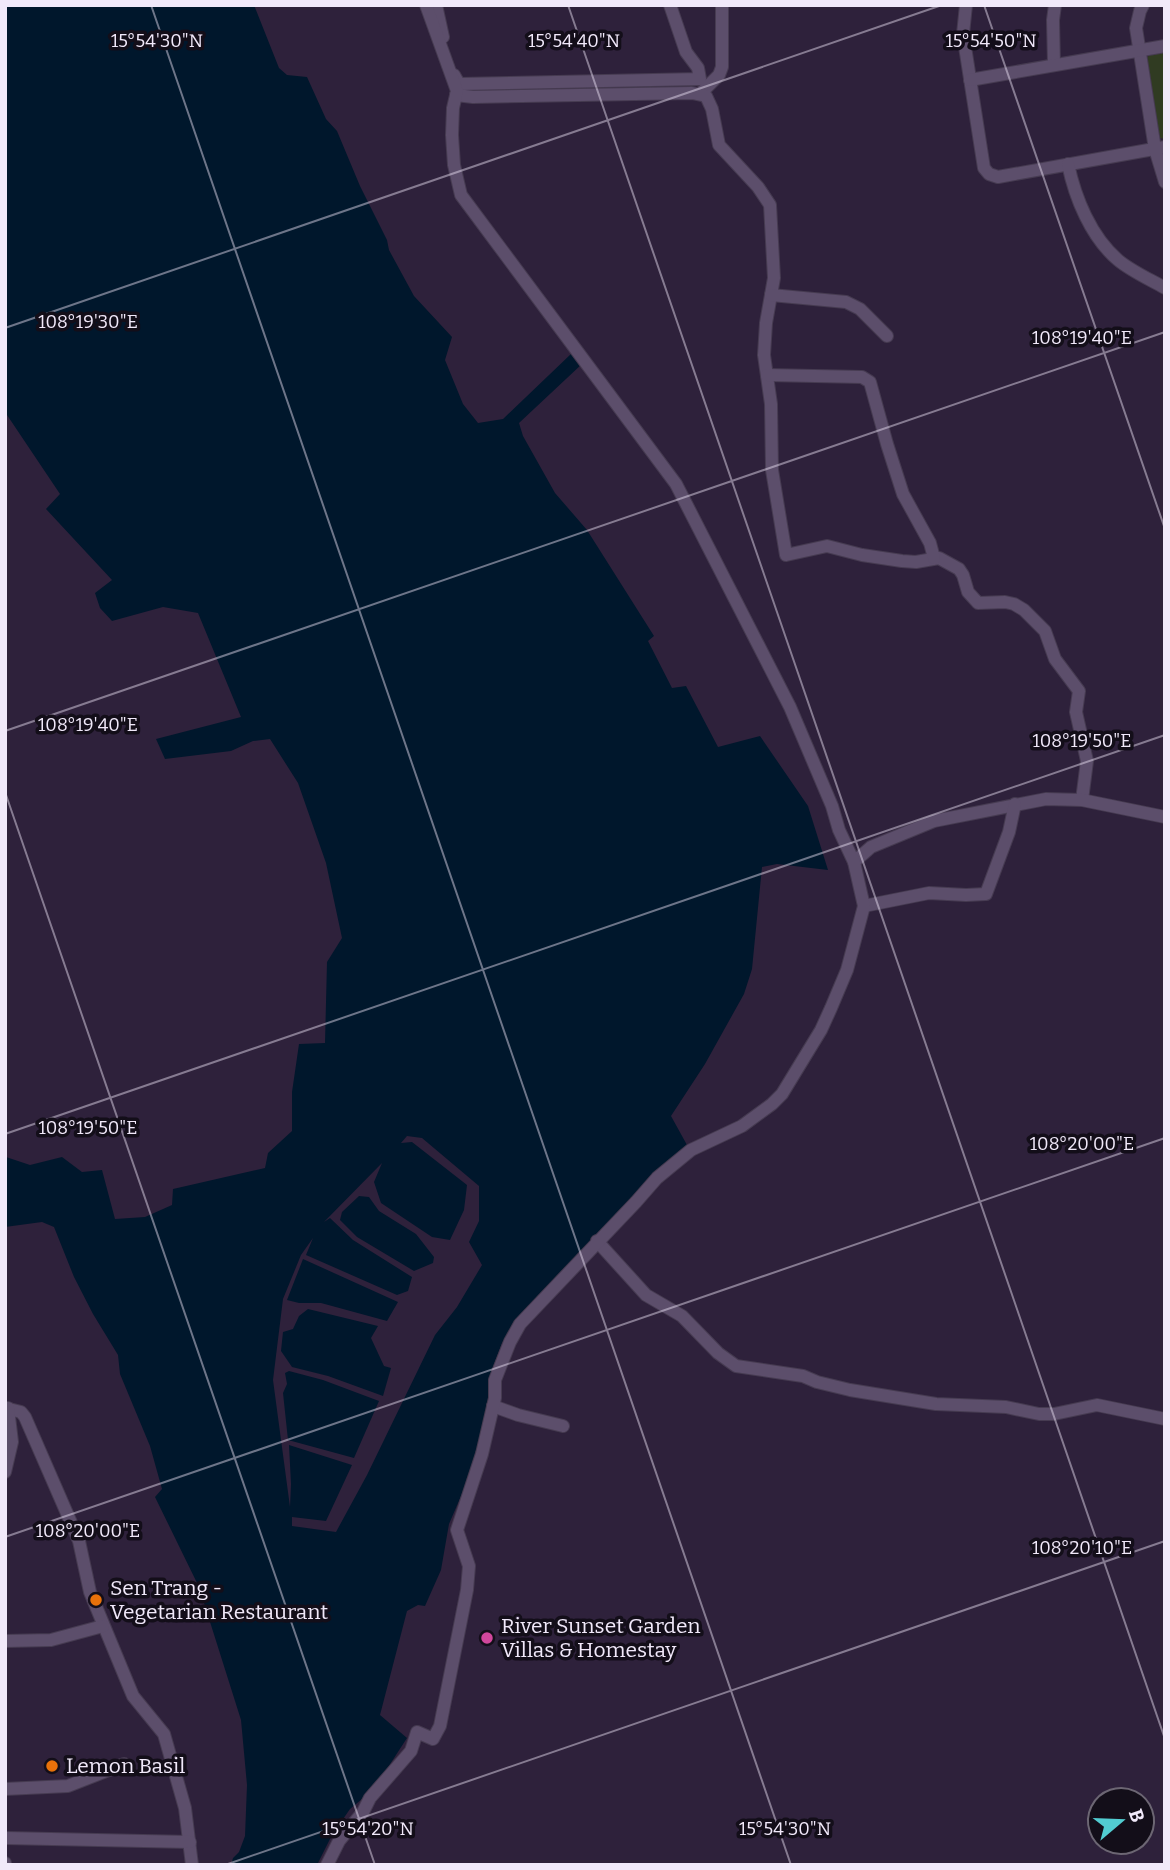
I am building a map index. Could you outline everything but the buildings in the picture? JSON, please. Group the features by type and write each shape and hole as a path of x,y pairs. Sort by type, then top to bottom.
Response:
{"street":[{"path":"327,1865 339,1841 370,1798 411,1751 417,1732 433,1739 440,1726 467,1590 469,1566 457,1530 482,1454 493,1406 495,1380 520,1324 648,1186 691,1150 742,1126 782,1094 821,1030 831,1008 847,970 864,906 855,862 778,680 676,484 461,195 455,173 453,135 456,95 453,79 426,5"},
{"path":"436,5 446,54 459,84 700,79 698,68 686,52 670,5"},
{"path":"700,94 721,72 722,5"},
{"path":"966,5 963,34 984,168 989,174 998,177 1160,148"},
{"path":"1054,65 1055,5"},
{"path":"1143,5 1136,29 1165,181"},
{"path":"970,80 1165,46"},
{"path":"456,95 706,96 719,145 758,187 770,205 774,278 766,323 764,355 771,404 772,470 786,555 827,546 902,561 916,562 933,558 945,560 959,569 968,592 978,603 1005,602 1017,605 1045,632 1060,667 1079,691 1076,712 1087,761 1082,800"},
{"path":"1068,164 1072,182 1090,226 1117,260 1165,288"},
{"path":"771,295 846,302 860,309 887,336"},
{"path":"767,376 862,377 870,382 903,494 930,543 933,558"},
{"path":"855,862 871,848 934,821 1046,799 1082,800 1165,817"},
{"path":"864,906 929,893 986,894 1009,832 1015,804"},
{"path":"597,1241 646,1295 682,1316 718,1353 736,1366 803,1376 850,1390 936,1404 1006,1407 1039,1414 1054,1414 1097,1405 1165,1419"},
{"path":"493,1406 563,1426"},
{"path":"5,1472 12,1442 7,1408 21,1412 30,1428 79,1541 90,1592 133,1696 164,1734 185,1808 192,1865"},
{"path":"5,1641 51,1640 103,1626"},
{"path":"5,1789 68,1786 124,1764"},
{"path":"5,1838 190,1842"}],"green space":[{"path":"1165,52 1165,139 1160,138 1145,59 1151,54"}],"water":[{"path":"5,5 254,5 279,68 287,75 307,77 326,119 337,131 387,240 389,250 414,296 452,337 445,360 463,404 478,423 503,419 572,353 582,364 519,423 523,436 555,493 587,530 654,636 648,641 672,688 686,686 718,747 760,736 808,806 828,870 777,864 762,867 752,969 744,994 705,1064 671,1116 687,1145 515,1322 502,1343 491,1372 488,1412 470,1475 449,1524 441,1570 425,1606 418,1605 407,1611 380,1715 407,1738 374,1789 350,1809 332,1835 317,1865 231,1865 245,1836 247,1785 241,1720 199,1587 155,1497 162,1489 150,1446 120,1374 118,1355 74,1277 54,1227 42,1222 5,1227 6,1157 30,1165 62,1157 82,1172 102,1170 115,1219 145,1217 172,1205 173,1189 265,1168 268,1153 292,1131 292,1092 299,1044 325,1043 327,962 342,938 326,863 298,783 270,739 253,741 231,751 165,759 156,739 241,717 198,613 163,607 112,621 100,608 95,593 112,580 46,509 60,494 5,412","holes":["407,1136 422,1138 479,1186 479,1221 469,1242 482,1265 457,1307 435,1335 367,1475 336,1532 292,1526 292,1517 326,1521 352,1465 289,1445 290,1507 273,1380 283,1299 301,1255 313,1238 306,1255 397,1295 408,1291 412,1277 353,1240 330,1218 324,1222 382,1163 374,1182 381,1203 432,1237 450,1240 464,1210 467,1185 412,1142 401,1143"]},
{"path":"359,1196 369,1197 379,1211 416,1234 434,1257 433,1263 414,1271 357,1237 340,1220 342,1212"},
{"path":"303,1259 398,1302 387,1321 321,1303 287,1300"},
{"path":"308,1309 378,1326 371,1338 384,1366 391,1368 383,1396 328,1376 292,1367 281,1351 283,1332 293,1329 299,1316"},
{"path":"289,1371 323,1380 379,1401 354,1458 288,1440 283,1393 287,1384 285,1373"}],"place":[{"name":"Sen Trang - Vegetarian Restaurant","path":"96,1600"},
{"name":"River Sunset Garden Villas & Homestay","path":"487,1638"},
{"name":"Lemon Basil","path":"52,1766"}]}
